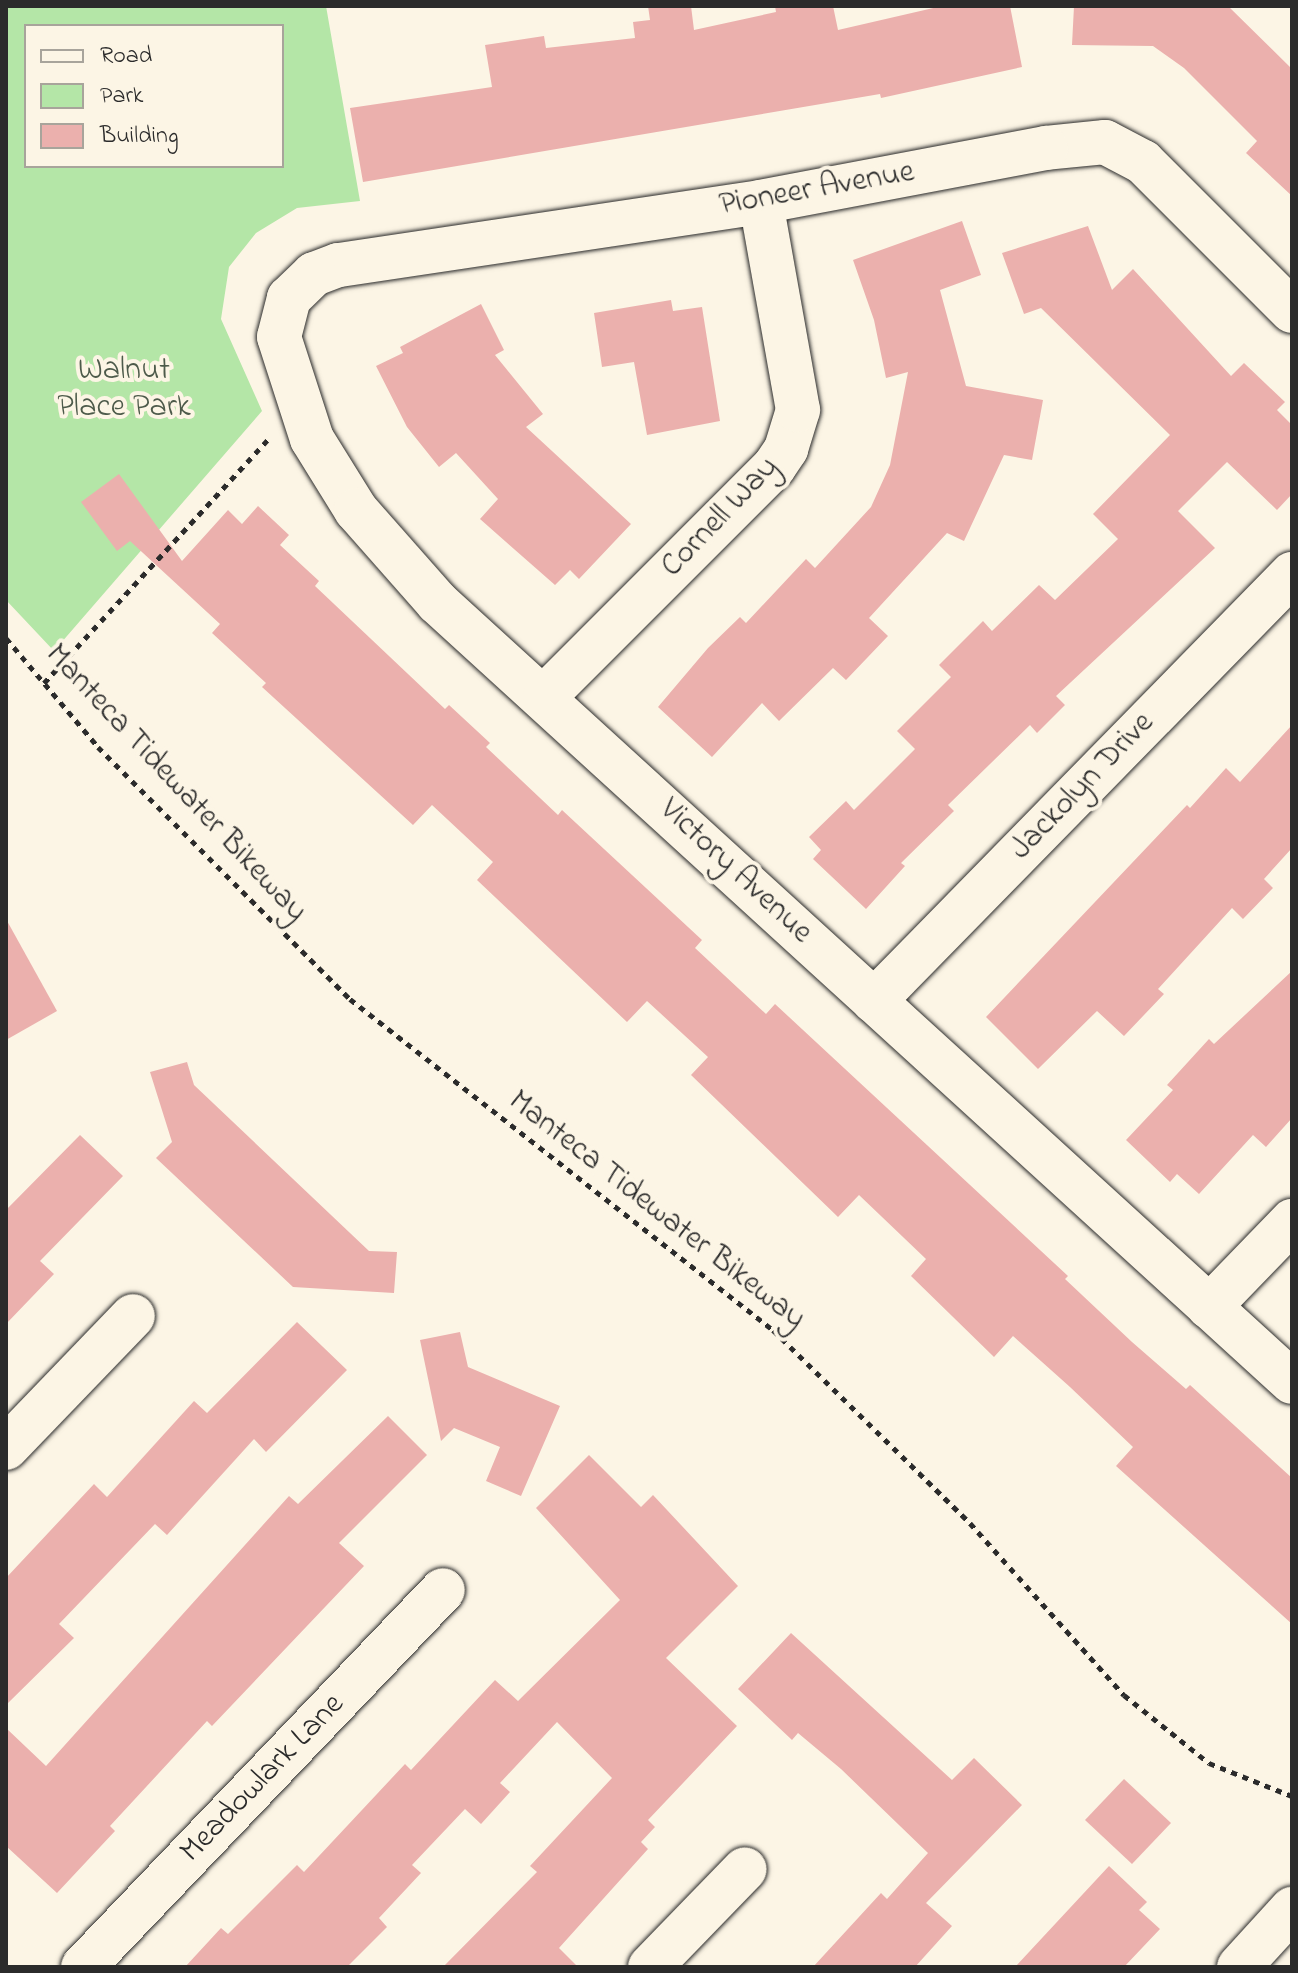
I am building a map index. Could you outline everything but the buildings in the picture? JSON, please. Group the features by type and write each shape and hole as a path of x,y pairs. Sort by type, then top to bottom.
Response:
{"street":[{"name":"Pioneer Avenue","path":"289,298 314,274 338,265 761,202 1046,148 1105,142 1143,162 1292,311"},
{"name":"Cornell Way","path":"545,696 786,449 798,410 761,202"},
{"name":"Victory Avenue","path":"289,298 279,337 283,361 312,439 356,510 437,602 545,696 1292,1382"},
{"name":"Jackolyn Drive","path":"874,1001 1292,574"},
{"path":"1209,1307 1292,1221"},
{"path":"6,1448 133,1316"},
{"name":"Meadowlark Lane","path":"83,1967 443,1590"},
{"path":"650,1967 745,1869"},
{"path":"1239,1967 1292,1909"}],"path":[{"path":"44,683 271,436"},
{"name":"Manteca Tidewater Bikeway","path":"6,638 98,747 350,999 773,1330 970,1523 1124,1695 1209,1763 1292,1796"}],"green space":[{"name":"Walnut Place Park","path":"6,6 326,6 360,201 297,208 256,233 229,267 221,319 262,411 54,651 6,600"}]}
